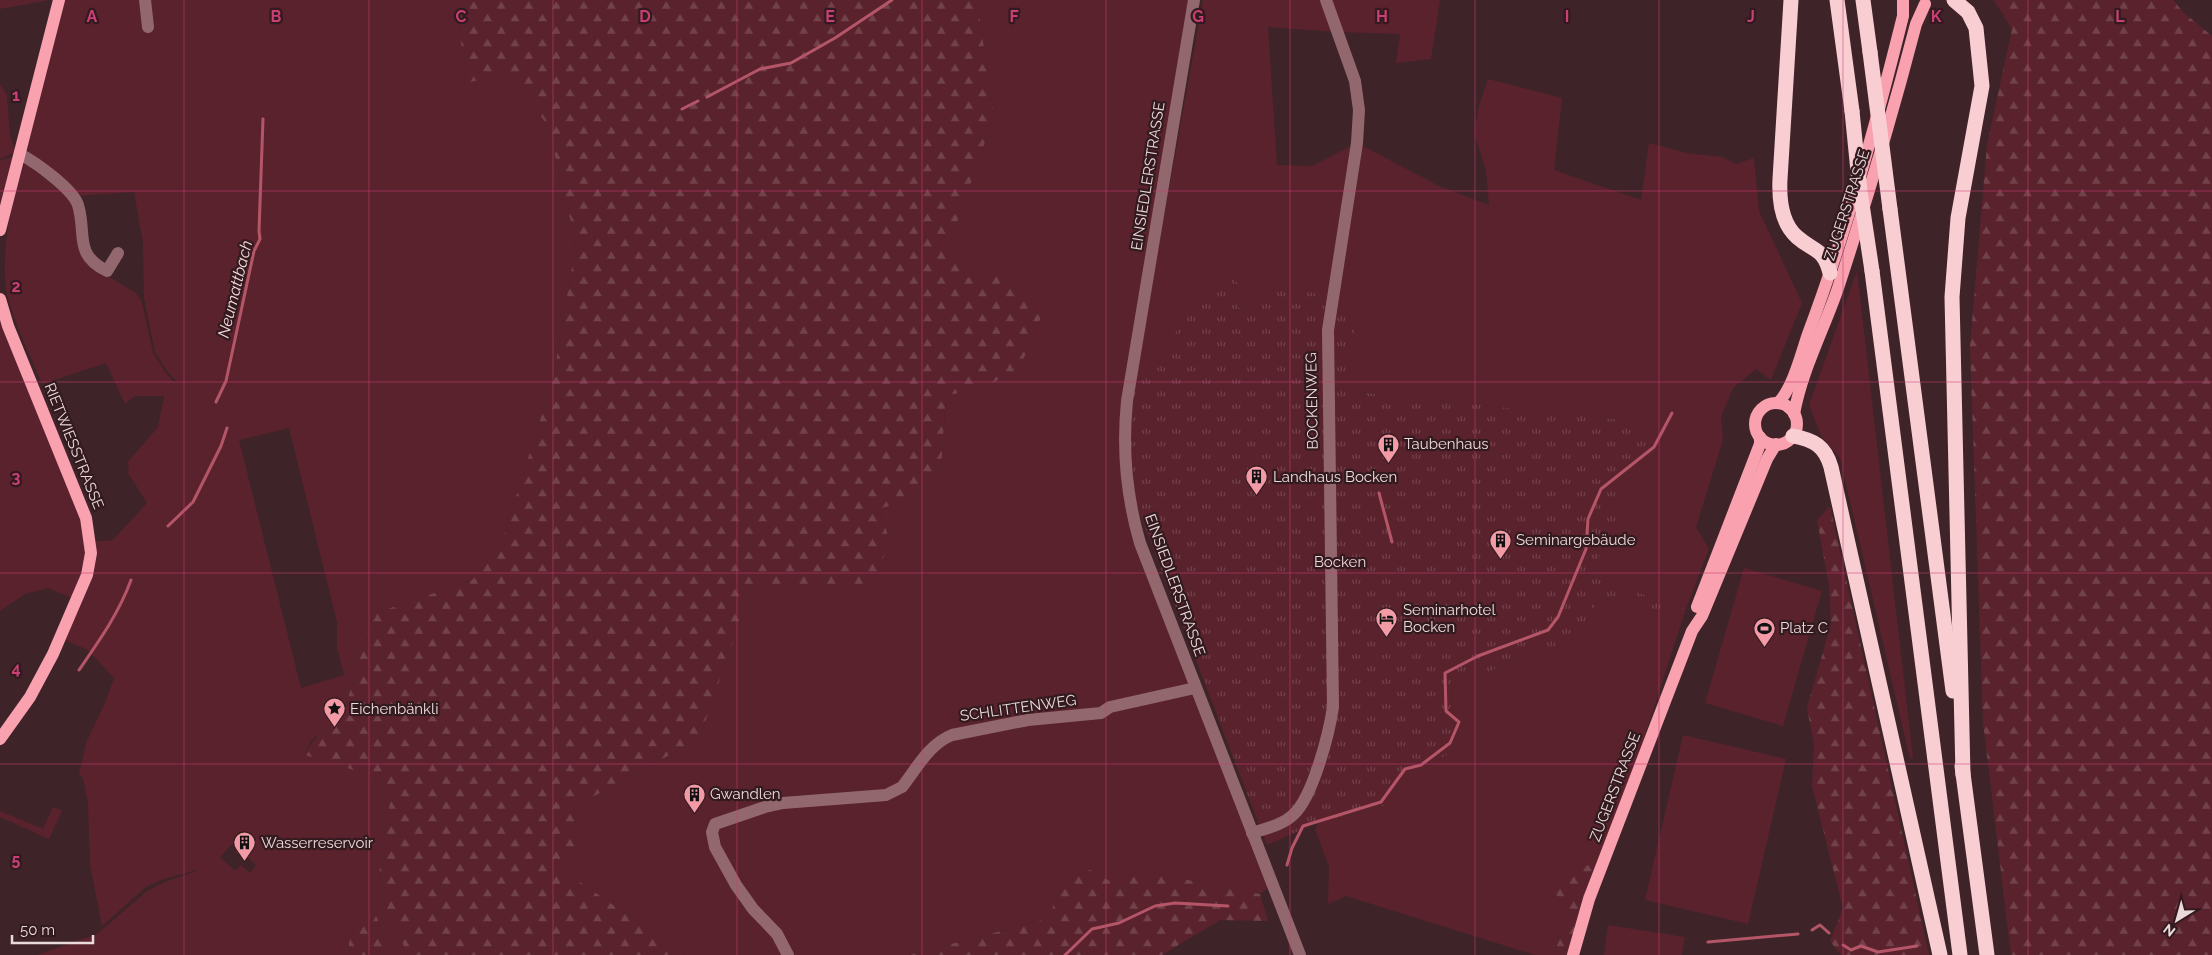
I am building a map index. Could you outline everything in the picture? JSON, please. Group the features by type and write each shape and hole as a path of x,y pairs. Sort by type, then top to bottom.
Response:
{"highway":[{"path":"1791,0 1780,179 1781,202 1785,219 1793,233 1820,252 1826,260 1830,273"},
{"path":"1837,0 1852,111 1860,191 1872,271 1960,955"},
{"path":"1863,0 1987,955"},
{"path":"1954,0 1968,12 1976,28 1982,86 1958,218 1952,297 1952,371 1964,774"},
{"path":"1793,436 1809,439 1819,445 1827,455 1831,467 1940,955"}],"main road":[{"path":"0,230 59,0"},
{"name":"ZUGERSTRASSE","path":"1692,631 1694,613 1760,444 1760,437 1755,426 1758,414 1766,405 1778,403 1792,378 1830,273 1856,194 1886,85 1903,16 1903,0 1914,5 1929,2"},
{"name":"ZUGERSTRASSE","path":"1793,436 1796,427 1794,414 1800,392 1829,316 1873,182 1916,24 1929,2"},
{"name":"RIETWIESSTRASSE","path":"0,299 8,326 86,518 91,553 87,575 53,654 30,696 1,734"},
{"path":"1778,403 1787,406 1794,414"},
{"path":"1760,437 1770,444 1776,444 1784,443 1793,436"},
{"name":"ZUGERSTRASSE","path":"1574,955 1589,899 1692,631 1702,616 1767,459 1776,444"}],"street":[{"path":"145,0 148,27"},
{"name":"EINSIEDLERSTRASSE","path":"1194,0 1127,400 1124,449 1128,497 1137,535 1300,955"},
{"name":"BOCKENWEG","path":"1252,833 1282,823 1294,814 1303,803 1309,791 1330,726 1333,707 1328,330 1357,143 1359,110 1355,81 1326,0"},
{"path":"20,154 38,164 74,197 78,205 85,252 94,264 107,271 118,253"},
{"name":"SCHLITTENWEG","path":"788,955 777,934 753,909 736,885 715,847 712,832 715,824 765,807 835,798 886,795 895,792 902,787 932,747 941,739 952,735 1028,720 1101,713 1110,707 1195,688"}],"green space":[{"path":"0,0 49,0 0,9"},
{"path":"63,0 456,0 466,83 506,74 547,124 576,243 553,379 501,544 472,580 373,614 340,725 315,737 310,742 305,754 373,776 390,786 389,811 380,860 380,886 384,904 401,937 406,955 386,955 377,917 364,917 355,922 349,943 348,955 37,955 97,934 147,891 196,870 164,879 146,887 102,926 90,865 88,804 83,778 79,775 86,743 106,701 114,678 88,650 61,638 77,600 48,588 25,594 0,611 0,299 90,542 113,540 147,503 128,473 129,467 127,463 158,427 164,396 135,396 125,404 106,363 42,384 14,317 7,294 5,279 8,228 15,193 25,163 72,199 89,265 136,293 142,302 153,353 165,372 174,382 176,381 155,352 144,298 143,243 134,192 77,196 26,149","holes":["289,428 337,622 337,647 344,675 301,688 239,440","235,841 239,845 235,852 237,854 241,851 256,865 250,873 241,865 235,871 220,857"]},
{"path":"456,0 977,0 994,116 948,249 967,278 999,270 1042,315 1020,367 987,386 946,396 941,467 914,498 879,509 890,541 872,586 752,588 699,739 574,807 578,850 557,866 685,955 406,955 401,937 384,904 380,886 380,860 389,811 390,786 373,776 305,755 315,738 340,725 373,614 472,580 501,544 553,379 576,243 547,124 506,74 466,83"},
{"path":"977,0 1190,0 1136,346 1122,488 1273,885 1260,894 1142,871 1108,880 1090,870 1058,886 1050,918 909,955 685,955 556,866 578,850 574,807 699,739 752,588 872,586 890,541 879,508 914,498 941,467 946,396 987,386 967,278 948,249 994,116"},
{"path":"1203,0 1440,0 1431,59 1396,63 1400,34 1268,27 1277,165 1312,166 1357,143 1441,187 1489,205 1486,170 1474,133 1479,106 1488,79 1562,98 1554,170 1641,200 1649,143 1687,153 1722,157 1736,164 1754,158 1759,211 1802,303 1771,380 1756,369 1733,388 1721,417 1723,440 1696,527 1709,549 1686,609 1590,576 1613,525 1620,466 1640,422 1349,391 1331,307 1316,304 1317,294 1297,298 1290,296 1249,310 1239,308 1236,304 1237,283 1133,389"},
{"path":"1994,0 2173,0 2183,12 2212,36 2212,955 2011,955 1983,722 1970,346 1987,145 2012,29"},
{"path":"0,84 7,96 10,136 16,152 0,159"},
{"path":"15,156 0,215 0,161"},
{"path":"1857,271 1913,758 1910,759 1840,458 1821,436 1809,405"},
{"name":"Bocken","path":"1221,272 1238,283 1236,304 1239,308 1249,310 1252,303 1276,286 1290,291 1291,296 1297,298 1303,290 1317,294 1316,304 1331,307 1355,318 1349,391 1640,422 1651,450 1620,466 1616,520 1590,576 1686,609 1683,618 1599,597 1576,643 1520,657 1452,689 1455,750 1413,775 1381,808 1319,822 1267,845 1130,488 1129,432 1133,389"},
{"path":"1830,506 1929,955 1841,955 1830,941 1843,908 1812,786 1814,745 1807,708 1831,624 1829,585 1817,520"},
{"name":"Platz C","path":"1744,568 1822,591 1783,726 1705,703"},
{"path":"1599,597 1683,618 1606,856 1571,912 1553,955 1535,955 1346,896 1328,904 1329,867 1315,829 1319,822 1381,808 1413,775 1455,750 1452,689 1520,657 1576,643"},
{"path":"1683,735 1786,759 1748,924 1645,900"},
{"path":"53,807 62,811 49,839 0,817 0,811 43,829"},
{"path":"1606,856 1577,955 1553,955 1571,912 1548,885"},
{"path":"1073,870 1090,870 1108,880 1142,871 1260,894 1268,921 1220,920 1162,955 909,955 1050,918 1058,886"},
{"path":"364,917 377,917 386,955 348,955 349,943 355,922"},
{"path":"1608,925 1685,937 1682,955 1604,955"}],"waterway":[{"path":"707,97 760,69 791,63 835,38 892,0"},
{"path":"682,109 698,101"},
{"name":"Neumattbach","path":"216,402 226,381 254,251 260,239 263,119"},
{"path":"1287,865 1292,848 1303,826 1381,802 1405,769 1421,765 1450,743 1459,722 1446,711 1445,673 1478,656 1548,630 1558,617 1586,549 1588,519 1601,489 1654,447 1672,413"},
{"name":"Neumattbach","path":"168,526 193,502 221,446 227,428"},
{"path":"1379,493 1392,542"},
{"name":"Neumattbach","path":"79,670 115,615 131,580"},
{"path":"1065,955 1092,929 1119,923 1155,906 1175,903 1228,906"},
{"path":"1812,930 1820,925 1829,933"},
{"path":"1708,942 1798,934"},
{"path":"1843,945 1851,950 1861,946 1878,952 1917,946"}],"place":[{"name":"Taubenhaus","path":"1388,463"},
{"name":"Landhaus Bocken","path":"1257,496"},
{"name":"Seminargebäude","path":"1500,559"},
{"name":"Seminarhotel Bocken","path":"1387,638"},
{"name":"Platz C","path":"1764,647"},
{"name":"Eichenbänkli","path":"334,728"},
{"name":"Gwandlen","path":"694,813"},
{"name":"Wasserreservoir","path":"245,862"}]}
